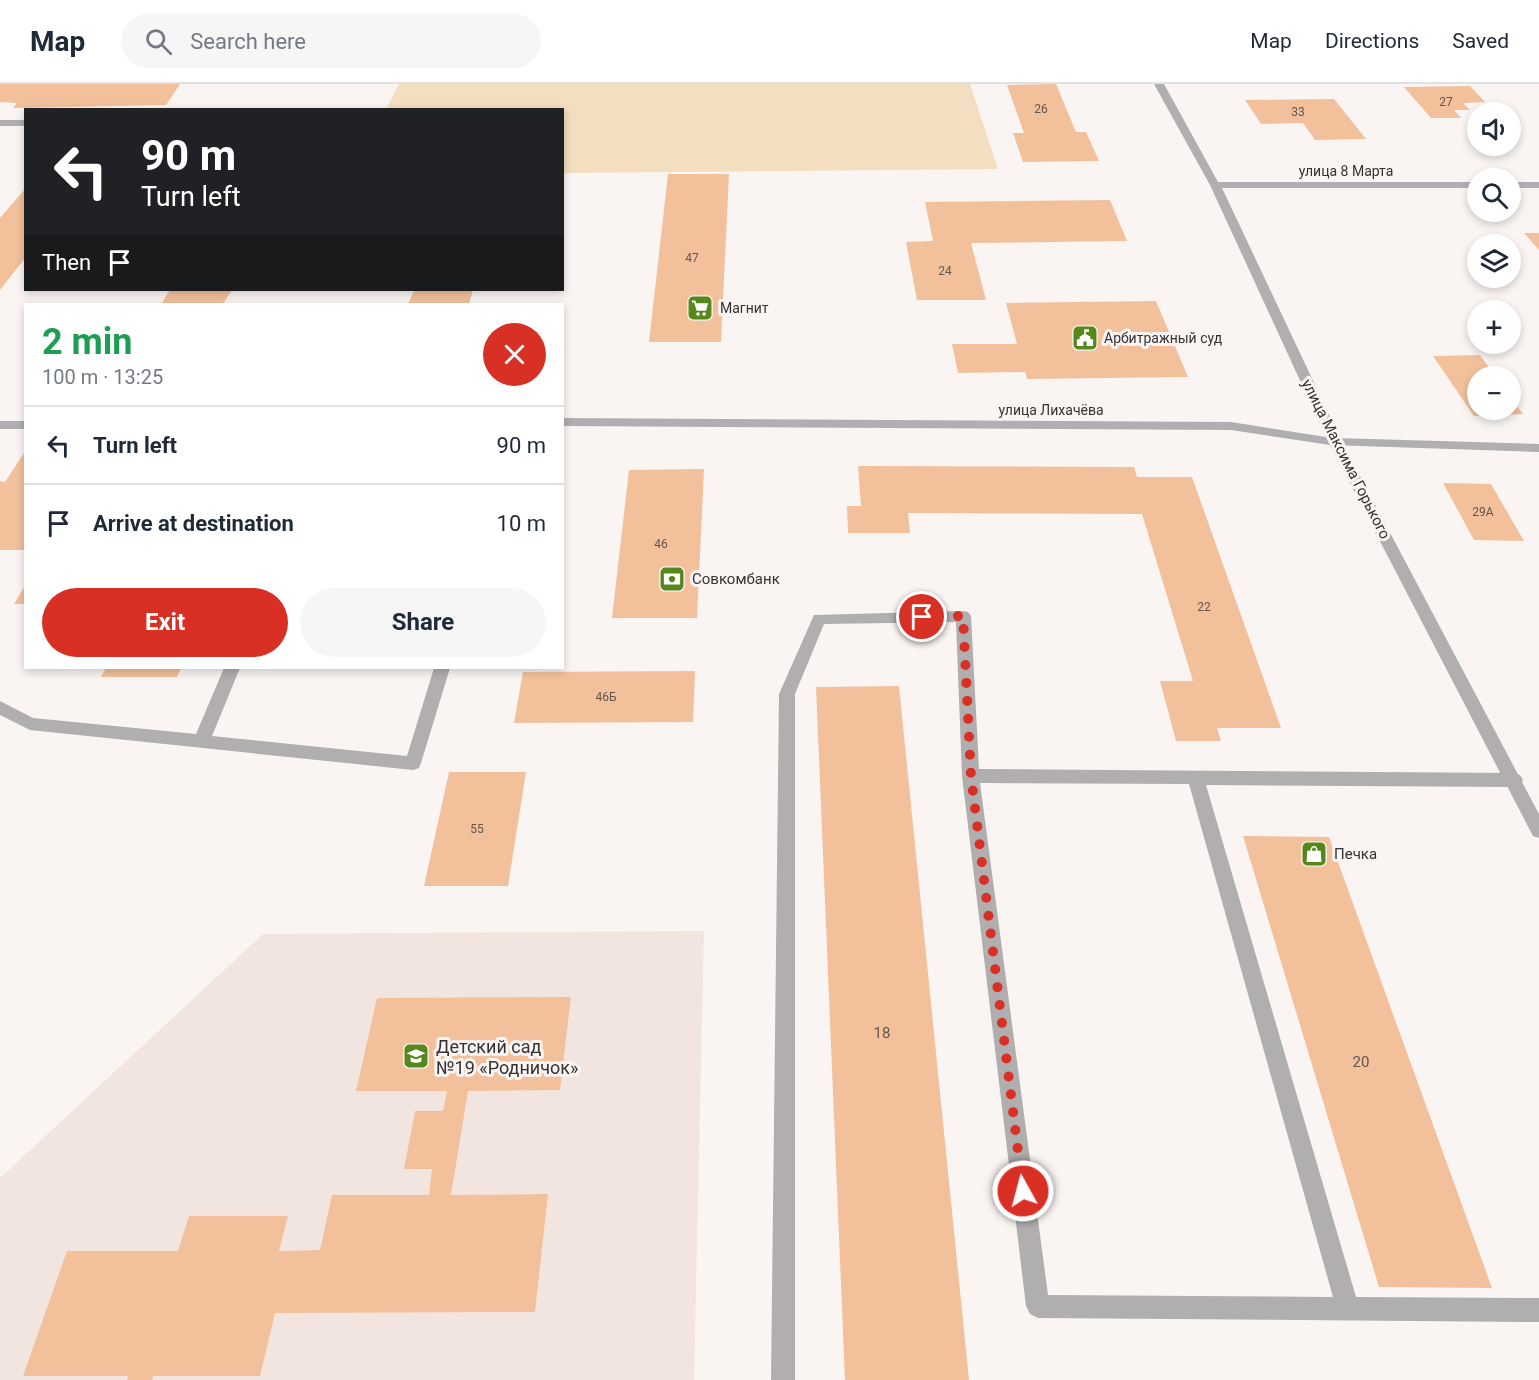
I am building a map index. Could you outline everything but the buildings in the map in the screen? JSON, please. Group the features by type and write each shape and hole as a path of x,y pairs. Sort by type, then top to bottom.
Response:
{"street":[{"name":"улица Максима Горького","path":"1159,84 1215,185 1335,442 1539,831"},
{"path":"0,123 24,123"},
{"name":"улица 8 Марта","path":"1215,185 1467,185"},
{"path":"1521,185 1539,185"},
{"name":"улица Лихачёва","path":"564,422 1232,426 1335,442 1539,448"},
{"path":"0,425 24,425"},
{"path":"783,1380 788,694 819,619 963,616 971,776 1038,1306 1539,1310"},
{"path":"201,741 232,669"},
{"path":"0,707 30,724 413,763 442,669"},
{"path":"971,776 1514,780"},
{"path":"1196,778 1348,1309"}],"shaded area":[{"path":"399,84 970,84 998,169 564,173 564,108 387,108"},
{"name":"Детский сад №19 «Родничок»","path":"704,931 694,1380 0,1380 0,1178 263,934"}],"place":[{"name":"Магнит","path":"700,308"},
{"name":"Арбитражный суд","path":"1085,338"},
{"name":"Совкомбанк","path":"672,579"},
{"name":"Печка","path":"1314,854"},
{"name":"Детский сад №19 «Родничок»","path":"416,1056"}],"route":[{"path":"922,617 963,616 971,776 1023,1191"}]}
